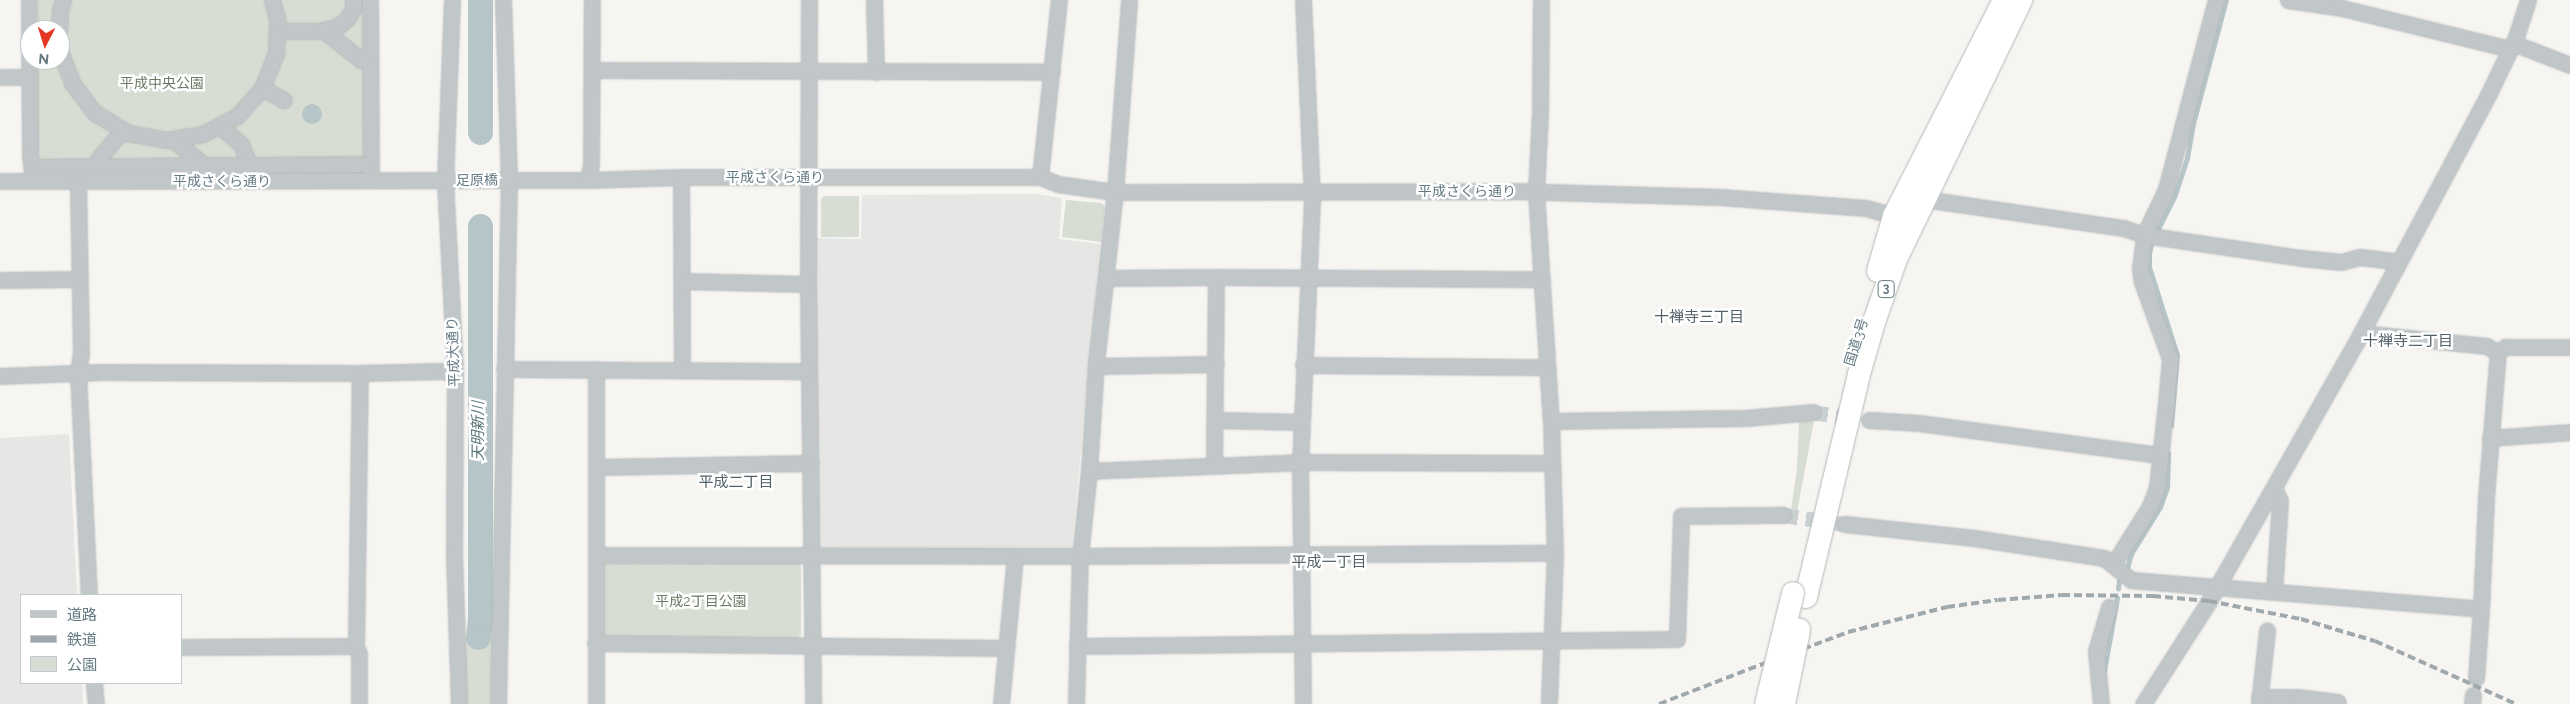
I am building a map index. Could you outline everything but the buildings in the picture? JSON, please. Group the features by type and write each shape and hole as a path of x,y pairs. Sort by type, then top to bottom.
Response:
{"highway":[{"name":"国道3号","path":"1784,704 1800,595 1848,369 1894,216 2004,0"},
{"name":"国道3号","path":"1766,704 1800,595 1875,318 1896,259 2021,0"}],"street":[{"path":"29,0 30,156 35,174 95,166 363,164 361,0"},
{"path":"60,20 63,0"},
{"path":"67,70 72,84 95,113 123,130 166,140 203,134 237,116 262,88 276,52 278,18 272,0"},
{"path":"277,30 323,30 336,27 347,18 353,9 353,0"},
{"path":"370,0 371,180"},
{"name":"平成大通り","path":"452,0 444,181 455,374 454,554 459,704"},
{"path":"498,704 509,180 503,0"},
{"path":"588,180 592,70 592,0"},
{"path":"809,0 808,284 813,704"},
{"path":"874,0 876,72"},
{"path":"1040,177 1060,0"},
{"path":"1076,704 1080,556 1089,471 1096,366 1115,192 1129,0"},
{"path":"1303,0 1311,191 1300,462 1304,704"},
{"path":"1540,0 1540,113 1536,192 1551,421 1555,553 1549,704"},
{"path":"2122,572 2116,560 2150,506 2157,486 2170,359 2142,282 2140,269 2144,235 2166,189 2216,0"},
{"path":"2288,0 2342,8 2511,46 2570,65"},
{"path":"2143,704 2217,587 2361,334 2488,95 2511,46 2528,0"},
{"path":"323,30 361,60"},
{"path":"592,70 1052,72"},
{"path":"0,76 30,77"},
{"path":"262,88 284,100"},
{"path":"220,126 241,144 249,165"},
{"path":"95,166 100,157 123,130"},
{"path":"172,139 204,165"},
{"name":"平成さくら通り","path":"0,181 35,174 78,181 444,181"},
{"name":"平成さくら通り","path":"509,180 1040,177 1058,184 1115,192 1536,192 1720,197 1866,208 1894,216"},
{"path":"681,178 682,370"},
{"name":"足原橋","path":"444,181 509,180"},
{"path":"78,181 78,279 81,352 78,372 89,594"},
{"path":"1894,216 1924,199 2124,228 2144,235 2302,258 2342,262 2360,257 2399,262"},
{"path":"1107,278 1216,276 1542,279"},
{"path":"1214,466 1216,420 1216,276"},
{"path":"0,280 78,279"},
{"path":"682,281 808,284"},
{"path":"2361,334 2486,346 2498,352"},
{"path":"2476,678 2490,438 2498,352 2505,347 2570,347"},
{"path":"1096,366 1216,364"},
{"path":"1303,365 1547,367"},
{"path":"504,369 810,371"},
{"path":"596,369 597,555 594,643 596,704"},
{"path":"0,376 78,372 360,374 442,371 455,374"},
{"path":"360,374 356,646 359,654 360,704"},
{"path":"1551,421 1746,418 1813,412"},
{"path":"1216,420 1301,422"},
{"path":"1869,420 1919,423 2159,455"},
{"path":"2490,438 2570,432"},
{"path":"1089,471 1300,462 1551,463"},
{"path":"597,467 811,463"},
{"path":"2274,488 2280,502 2274,592"},
{"path":"1077,646 1677,639 1681,516 1783,515"},
{"path":"1845,524 1935,533 2104,558 2122,572 2217,587 2481,609"},
{"path":"597,555 1080,556 1555,553"},
{"path":"1001,704 1015,556"},
{"path":"2101,704 2096,650 2109,608"},
{"path":"2267,630 2259,701 2311,692 2338,702"},
{"path":"594,643 1006,648"},
{"path":"182,647 356,646"},
{"path":"94,684 96,704"}],"shaded area":[{"path":"312,104 319,107 322,114 319,121 312,124 305,121 302,114 305,107"},
{"path":"1037,194 1062,198 1059,239 1100,244 1072,547 818,547 815,238 861,239 862,195"},
{"path":"69,434 77,594 20,594 20,684 82,684 83,704 0,704 0,438"}],"green space":[{"name":"平成中央公園","path":"38,0 363,0 365,164 37,167 38,70 70,70 70,20 38,20"},
{"path":"824,196 859,196 859,237 821,237 821,199"},
{"path":"1066,200 1101,203 1105,206 1101,242 1062,237"},
{"path":"1799,421 1814,421 1797,512 1791,510 1797,468"},
{"name":"平成2丁目公園","path":"798,561 801,567 801,635 797,639 607,640 601,633 601,566 606,562"},
{"path":"464,637 493,637 490,704 467,704"}],"waterway":[{"name":"天明新川","path":"480,0 480,132"},
{"path":"2171,426 2177,355 2149,267 2149,253 2152,241 2175,195 2187,158 2194,120 2226,0"},
{"name":"天明新川","path":"478,637 480,619 480,226"},
{"path":"2118,589 2119,581 2127,568 2131,554 2160,507 2167,488 2168,454"},
{"path":"2104,671 2117,598"}],"tunnel":[{"path":"1813,412 1858,419"},
{"path":"1783,515 1845,524"}],"railway":[{"path":"1803,649 1848,632 1947,607 1998,600 2062,595 2153,596 2209,601 2301,619 2375,641 2516,704"},
{"path":"1659,704 1765,663"}],"district":[{"name":"十禅寺三丁目","path":"1699,318"},
{"name":"十禅寺二丁目","path":"2408,342"},
{"name":"平成二丁目","path":"736,483"},
{"name":"平成一丁目","path":"1329,563"}]}
